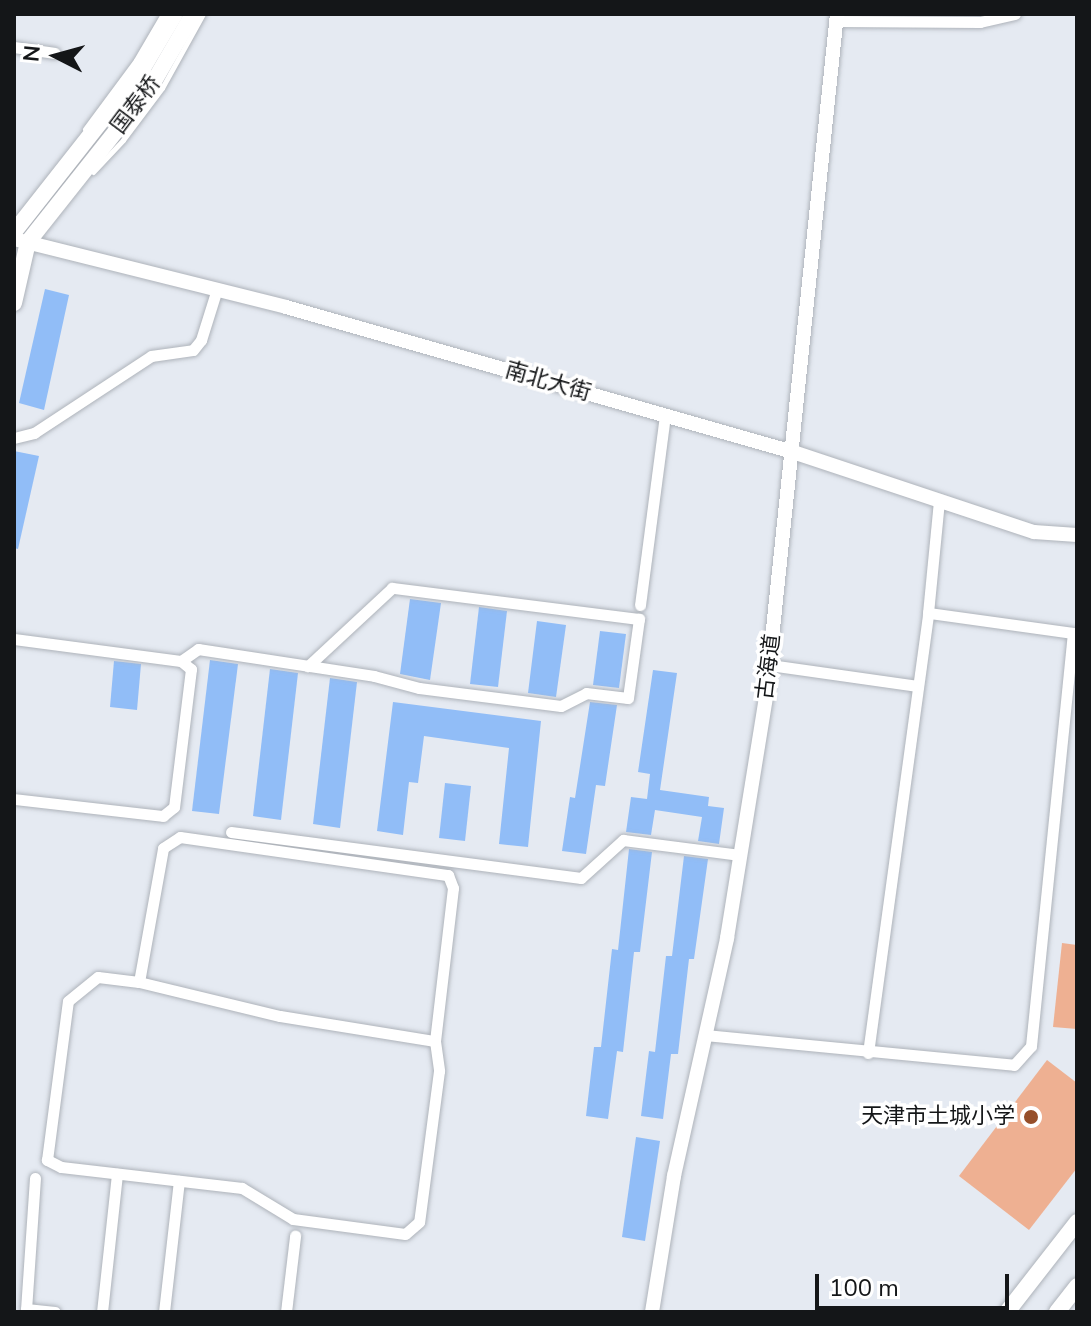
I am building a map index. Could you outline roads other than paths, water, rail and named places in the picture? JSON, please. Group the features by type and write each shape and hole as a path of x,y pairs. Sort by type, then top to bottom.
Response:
{"main road":[{"name":"国泰桥","path":"19,238 58,176 143,68 175,14"},
{"name":"国泰桥","path":"19,238 70,190 150,88 193,14"},
{"path":"14,303 19,238"},
{"path":"1007,1312 1077,1222"},
{"path":"1057,1312 1077,1286"}],"street":[{"path":"836,18 980,22 1015,14"},
{"name":"古海道","path":"652,1312 674,1176 740,855 770,665 836,18"},
{"path":"14,47 55,53"},
{"name":"南北大街","path":"19,238 217,289 793,452 1034,532 1077,535"},
{"path":"14,438 34,433 151,356 193,350 201,340 217,289"},
{"path":"640,605 665,415"},
{"path":"868,1053 928,613 939,500"},
{"path":"181,661 198,649 308,666 374,676 419,688 561,706 586,693 628,698 639,619 392,588 308,666"},
{"path":"705,1035 1014,1065 1031,1046 1073,633 928,613"},
{"path":"14,639 181,661 191,669 174,807 163,816 14,799"},
{"path":"770,665 918,686"},
{"path":"231,832 581,878 623,840 740,855"},
{"path":"139,982 163,848 180,837 448,875 453,888 435,1041 439,1071 419,1222 405,1234 293,1219 242,1188 61,1167 47,1160 68,1001 98,977 139,982 280,1016 435,1041"},
{"path":"102,1312 117,1174"},
{"path":"35,1178 26,1309 55,1312"},
{"path":"164,1312 179,1181"},
{"path":"286,1312 295,1236"}],"lane":[{"path":"58,176 77,141 136,60 163,14"},
{"path":"70,190 123,140 183,54 203,14"}],"place":[{"name":"天津市土城小学","path":"1031,1117"}]}
